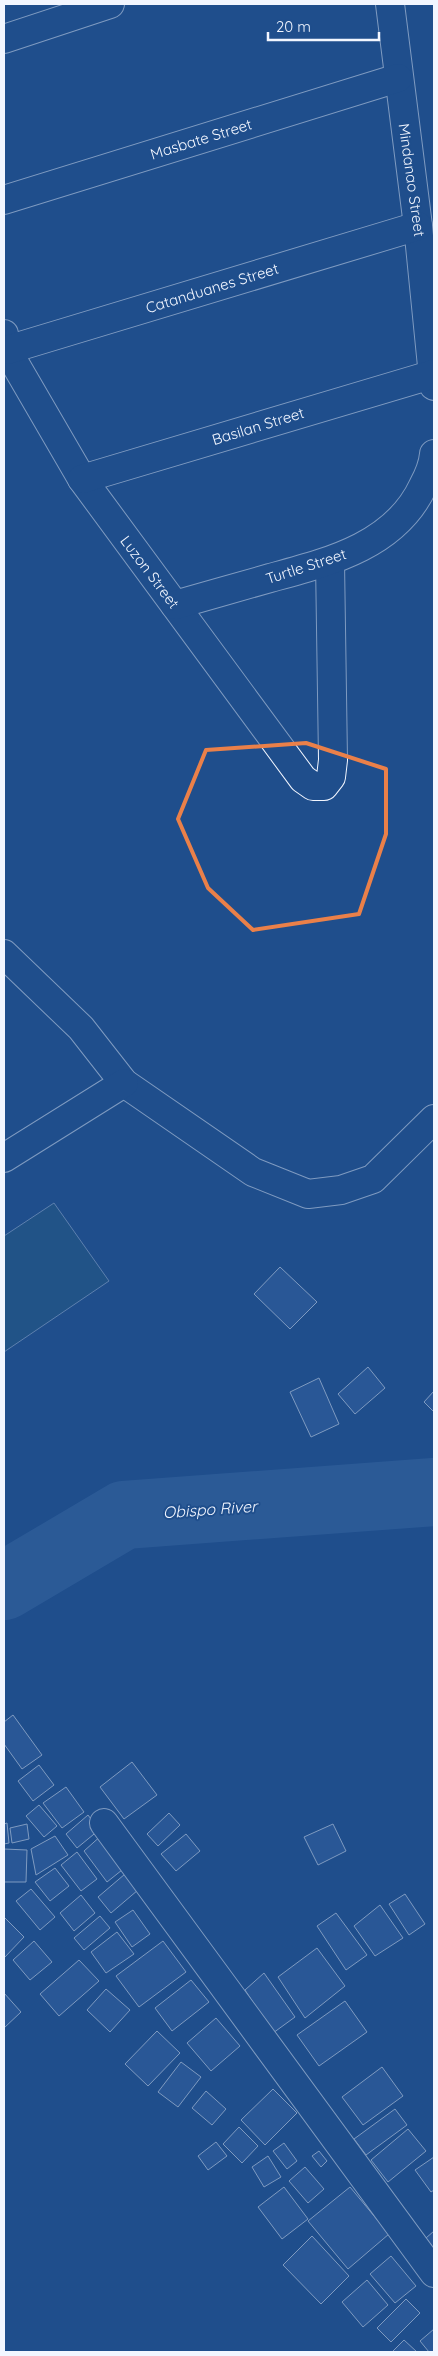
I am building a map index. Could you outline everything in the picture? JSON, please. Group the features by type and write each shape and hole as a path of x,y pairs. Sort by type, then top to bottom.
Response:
{"street":[{"path":"4,39 110,4"},
{"name":"Mindanao Street","path":"390,4 418,226 434,386"},
{"name":"Masbate Street","path":"4,200 398,78"},
{"name":"Catanduanes Street","path":"5,342 418,226"},
{"name":"Luzon Street","path":"5,342 82,479 303,779 313,786 324,786 331,777 333,760 330,562"},
{"name":"Basilan Street","path":"82,479 434,374"},
{"name":"Turtle Street","path":"175,605 330,562 372,542 400,521 418,496 434,464 434,454"},
{"path":"4,954 81,1028 124,1084 253,1172 308,1194 341,1190 373,1179 434,1119"},
{"path":"4,1158 124,1084"},
{"path":"104,1823 434,2273"}],"highlighted area":[{"path":"306,743 386,769 386,834 359,914 253,930 208,888 178,819 206,750"}],"shaded area":[{"path":"54,1203 109,1281 4,1352 4,1236"}],"water":[{"path":"434,1466 434,1517 152,1513 408,1477"}],"building":[{"path":"280,1267 317,1302 290,1329 254,1294"},
{"path":"368,1367 385,1388 355,1414 338,1394"},
{"path":"319,1378 339,1424 311,1437 290,1392"},
{"path":"434,1391 434,1412 424,1402"},
{"path":"13,1715 42,1755 22,1769 4,1744 4,1722"},
{"path":"132,1762 157,1795 124,1819 100,1787"},
{"path":"39,1765 54,1785 33,1801 18,1781"},
{"path":"66,1787 84,1812 62,1828 43,1803"},
{"path":"39,1805 57,1826 44,1837 26,1816"},
{"path":"169,1813 180,1825 158,1846 147,1834"},
{"path":"88,1815 99,1830 77,1848 66,1834"},
{"path":"7,1823 9,1843 4,1844 4,1824"},
{"path":"27,1824 29,1839 12,1843 10,1828"},
{"path":"333,1824 346,1851 318,1865 304,1837"},
{"path":"103,1834 127,1866 107,1882 84,1851"},
{"path":"186,1834 200,1851 176,1871 161,1854"},
{"path":"55,1836 68,1855 36,1875 31,1849"},
{"path":"4,1849 27,1850 26,1882 4,1882"},
{"path":"77,1852 97,1879 81,1891 61,1865"},
{"path":"55,1868 69,1886 50,1901 35,1882"},
{"path":"125,1874 138,1890 111,1913 98,1897"},
{"path":"31,1889 55,1917 40,1930 16,1901"},
{"path":"405,1894 425,1924 409,1935 389,1904"},
{"path":"81,1895 95,1913 74,1931 60,1913"},
{"path":"380,1905 403,1938 375,1956 354,1926"},
{"path":"133,1910 150,1934 132,1947 115,1922"},
{"path":"336,1913 367,1955 346,1970 317,1926"},
{"path":"100,1916 110,1928 84,1950 74,1938"},
{"path":"4,1917 24,1937 4,1958"},
{"path":"117,1932 134,1954 106,1973 91,1952"},
{"path":"34,1941 52,1962 30,1980 13,1960"},
{"path":"163,1941 186,1972 139,2007 116,1976"},
{"path":"317,1948 345,1986 305,2018 278,1977"},
{"path":"79,1960 99,1981 59,2016 40,1994"},
{"path":"264,1973 295,2017 273,2033 245,1990"},
{"path":"191,1980 209,2002 172,2031 155,2008"},
{"path":"106,1989 130,2010 110,2032 87,2010"},
{"path":"4,1993 21,2012 4,2028"},
{"path":"345,2001 367,2032 319,2066 297,2035"},
{"path":"216,2018 240,2046 211,2071 187,2043"},
{"path":"157,2031 180,2053 148,2086 125,2064"},
{"path":"181,2062 201,2077 178,2107 158,2092"},
{"path":"382,2067 403,2096 363,2125 342,2097"},
{"path":"273,2089 297,2113 265,2145 241,2120"},
{"path":"206,2091 226,2109 212,2125 192,2108"},
{"path":"395,2109 407,2125 366,2155 354,2139"},
{"path":"239,2127 258,2146 242,2163 223,2144"},
{"path":"408,2129 426,2151 388,2182 371,2160"},
{"path":"216,2142 227,2156 208,2170 198,2156"},
{"path":"284,2143 297,2161 287,2169 273,2151"},
{"path":"319,2151 327,2161 321,2167 312,2156"},
{"path":"268,2156 281,2177 264,2187 252,2167"},
{"path":"434,2157 434,2190 431,2192 415,2170"},
{"path":"305,2167 324,2189 308,2203 289,2181"},
{"path":"284,2187 308,2219 282,2239 258,2207"},
{"path":"350,2187 389,2234 348,2269 308,2221"},
{"path":"434,2231 434,2249 426,2238"},
{"path":"312,2236 349,2276 321,2304 283,2265"},
{"path":"391,2256 416,2286 395,2303 370,2274"},
{"path":"367,2280 388,2305 363,2327 342,2302"},
{"path":"406,2299 420,2313 391,2342 377,2328"},
{"path":"434,2329 434,2352 429,2352 420,2341"},
{"path":"404,2340 417,2352 392,2352"}],"waterway":[{"name":"Obispo River","path":"4,1586 124,1515 434,1492"}]}
